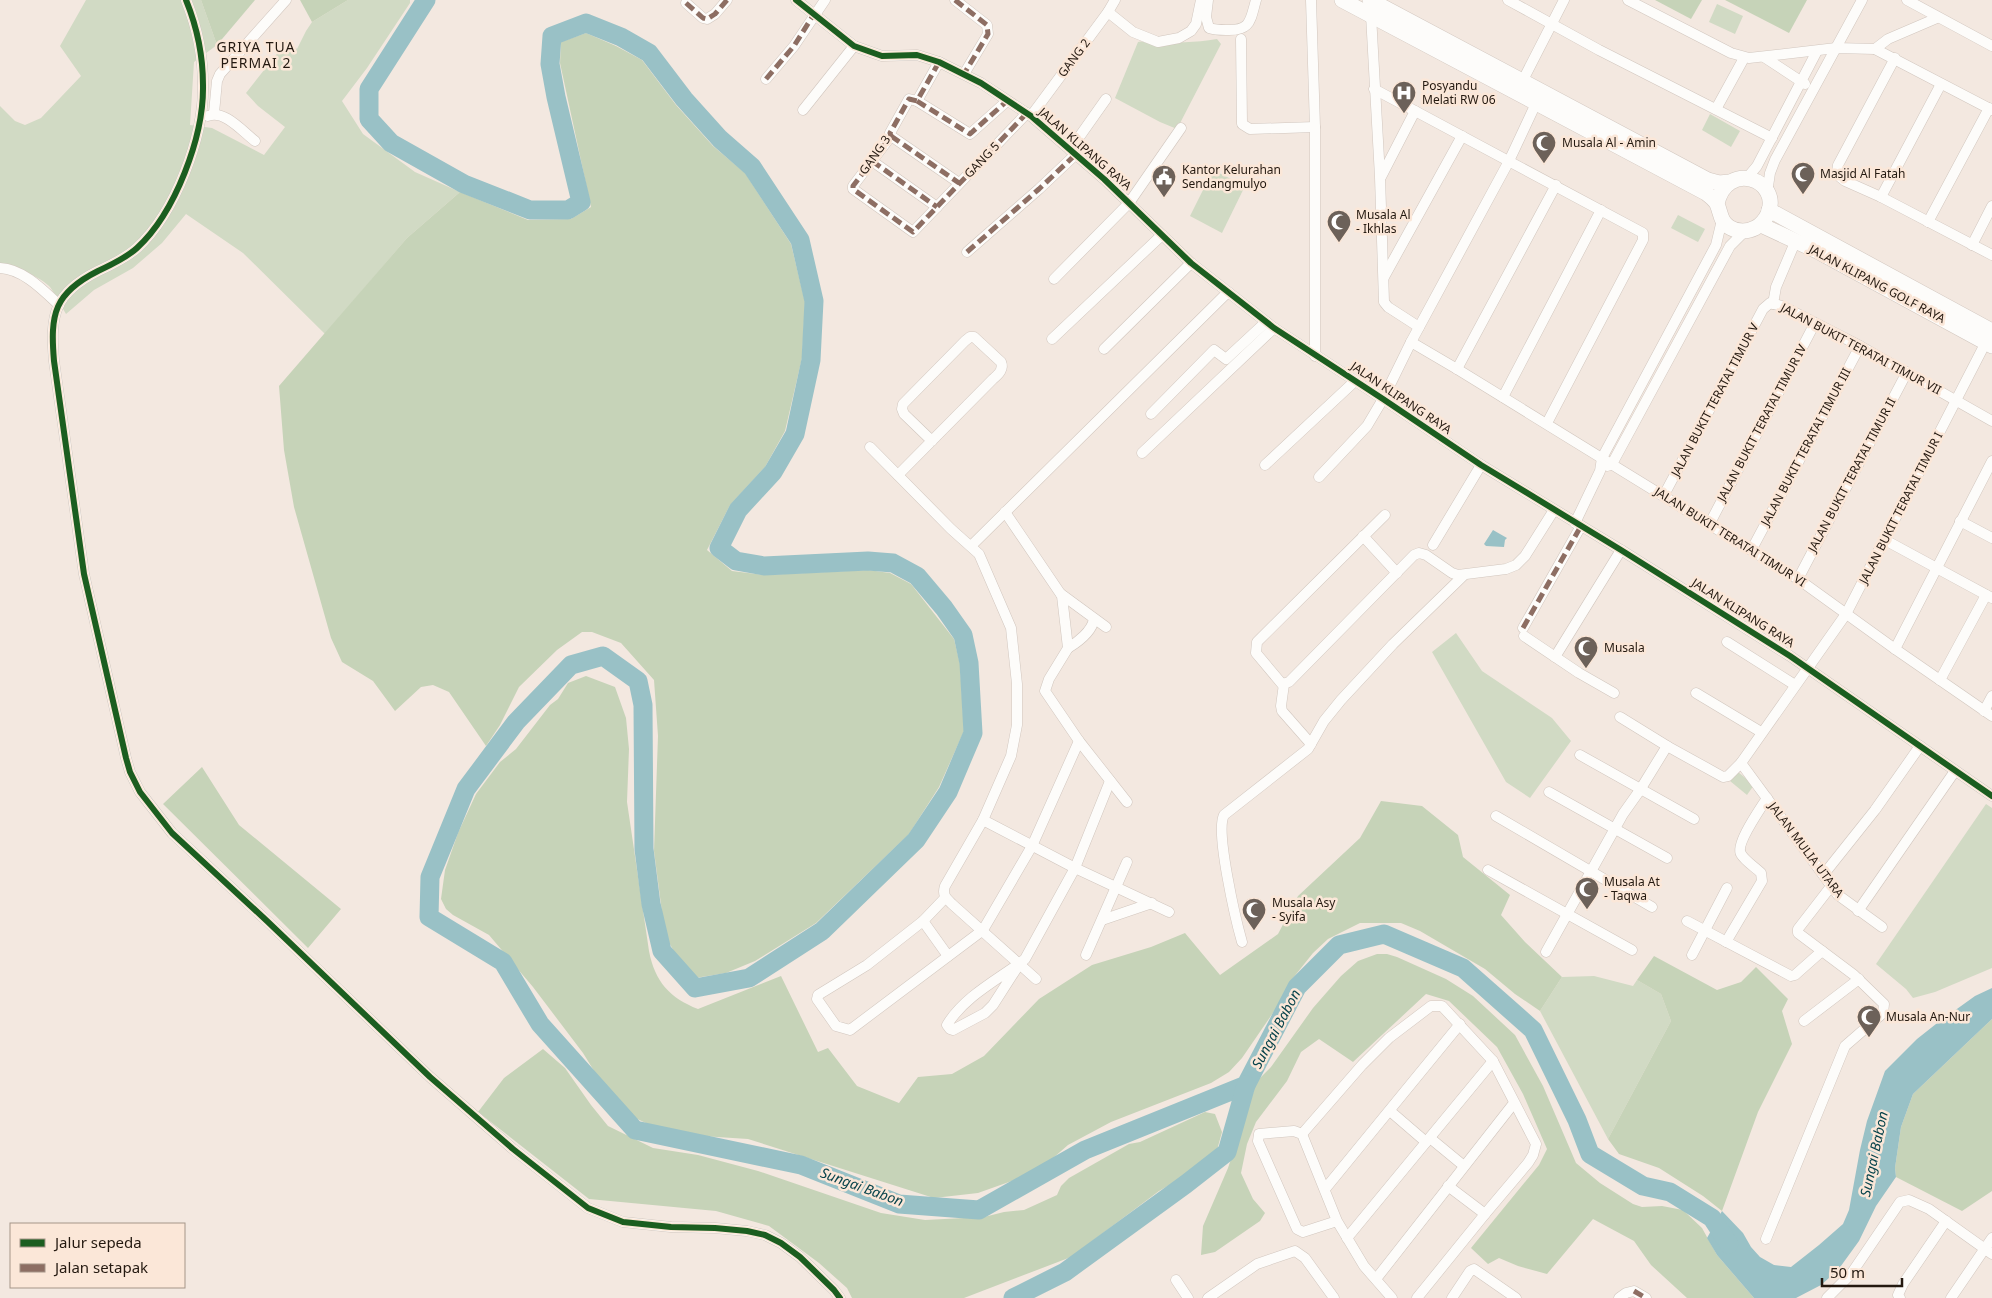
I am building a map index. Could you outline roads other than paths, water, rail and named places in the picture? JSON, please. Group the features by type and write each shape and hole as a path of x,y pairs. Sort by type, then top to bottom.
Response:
{"main road":[{"path":"1342,0 1370,8 1539,97 1706,193 1717,204"},
{"path":"1400,23 1523,80 1539,97 1708,180 1719,182 1730,182 1747,178 1755,180 1762,186 1770,201 1769,210 1761,225 1745,231 1736,230 1722,220 1717,204 1719,195 1730,182"},
{"name":"JALAN KLIPANG GOLF RAYA","path":"1769,210 1990,340"},
{"name":"JALAN KLIPANG GOLF RAYA","path":"1761,225 1937,308"}],"street":[{"path":"186,0 196,30 202,61 204,87 200,119 181,180 162,217 150,235 136,249 114,264 77,282 66,293 53,319 52,335 84,574 130,772 140,792 155,814 172,833 430,1077 514,1149 588,1208 622,1222 671,1227 715,1228 765,1235 781,1243 800,1257 840,1298"},
{"path":"214,113 217,81 220,74 286,0"},
{"path":"686,3 703,18 707,19 715,14 728,0"},
{"name":"JALAN KLIPANG RAYA","path":"796,0 854,46 882,56 916,55 939,62 964,74 1029,114 1129,203 1191,263 1270,325 1481,466 1621,550 1809,668 1992,796"},
{"path":"766,79 794,46 825,0"},
{"path":"955,0 987,25 988,30 988,34 964,74"},
{"name":"GANG 2","path":"1029,114 1108,12 1115,0"},
{"path":"1108,12 1133,32 1158,42 1179,38 1191,31 1196,24 1201,0"},
{"path":"1208,0 1206,17 1209,28 1235,30 1242,29 1248,25 1256,0"},
{"path":"1311,0 1314,127 1315,356"},
{"path":"1508,0 1772,138"},
{"path":"1523,80 1564,0"},
{"path":"1628,0 1744,58 1764,58 1836,48 1875,49 1990,109 1928,222"},
{"path":"1767,193 1770,172 1775,160 1862,0"},
{"path":"1907,0 1936,18 1992,46"},
{"path":"1370,8 1380,177 1384,302 1419,328"},
{"path":"1875,49 1888,39 1936,18"},
{"path":"1241,39 1242,124 1250,129 1314,127"},
{"path":"803,110 854,46"},
{"path":"1747,178 1757,166 1817,51"},
{"path":"1716,109 1744,58"},
{"path":"1764,58 1814,89"},
{"path":"1895,58 1837,169 1840,177 1992,255"},
{"name":"GANG 3","path":"937,207 913,232 853,189 853,186 891,136 890,133 909,99 917,101 939,62"},
{"path":"1881,197 1941,84"},
{"path":"1374,89 1641,232 1644,238 1547,423"},
{"path":"1319,478 1367,426 1383,399 1411,342 1509,161 1539,97"},
{"path":"967,252 1039,189 1073,152 1106,99"},
{"path":"917,101 970,134 1007,100"},
{"path":"1380,177 1416,111"},
{"path":"200,119 214,113 222,116 254,141"},
{"name":"GANG 5","path":"937,207 1029,114"},
{"path":"1054,279 1129,203 1181,128"},
{"path":"891,136 959,183"},
{"path":"1384,278 1462,136"},
{"path":"872,161 937,207"},
{"path":"1457,368 1556,186"},
{"path":"1972,245 1992,206"},
{"path":"1503,396 1601,210"},
{"path":"1614,693 1555,657 1524,632 1578,525 1600,471 1602,458 1716,245 1722,220"},
{"path":"1600,471 1612,464 1730,246 1745,231"},
{"path":"1052,339 1162,235"},
{"name":"JALAN BUKIT TERATAI TIMUR V","path":"1664,495 1769,305 1796,240"},
{"path":"1104,349 1191,263"},
{"path":"0,268 8,268 22,274 59,305"},
{"path":"971,546 1228,292"},
{"name":"JALAN BUKIT TERATAI TIMUR VII","path":"1769,305 1782,306 1860,346 1992,420"},
{"name":"JALAN BUKIT TERATAI TIMUR IV","path":"1710,523 1815,323"},
{"path":"1151,414 1214,350 1226,359 1270,325"},
{"path":"1142,453 1270,325"},
{"path":"898,475 932,442 1001,370 1001,362 974,337 970,337 965,341 903,404 904,414 932,442"},
{"name":"JALAN BUKIT TERATAI TIMUR I","path":"1667,746 1717,775 1726,777 1741,763 1846,614 1956,400 1990,340"},
{"name":"JALAN BUKIT TERATAI TIMUR VI","path":"1411,342 1457,368 1752,549 1798,579 1988,713"},
{"name":"JALAN BUKIT TERATAI TIMUR III","path":"1752,549 1860,346"},
{"name":"JALAN BUKIT TERATAI TIMUR II","path":"1798,579 1906,372"},
{"path":"1265,465 1355,381"},
{"path":"870,446 951,529 979,554 1011,628 1017,684 1017,726 1011,756 983,820 945,886 944,893 945,898 1036,979"},
{"path":"1895,649 1960,520 1988,477 1992,461"},
{"path":"1433,545 1481,466"},
{"path":"1284,684 1289,682 1414,555 1419,553 1426,555 1452,573 1463,576 1506,569 1516,565 1525,556 1554,510"},
{"path":"1005,512 1061,594 1106,627"},
{"path":"1284,684 1278,680 1256,653 1257,642 1385,515"},
{"path":"1960,520 1992,538"},
{"path":"1363,536 1397,573"},
{"path":"1884,540 1989,597 1940,680"},
{"path":"1555,657 1621,550"},
{"path":"1242,942 1223,846 1221,820 1224,815 1298,759 1311,744 1324,721 1341,700 1393,644 1463,576"},
{"path":"1061,594 1068,648"},
{"path":"1094,619 1093,625 1077,643 1068,648 1049,679 1045,691 1079,741 1127,802"},
{"path":"1727,642 1794,686"},
{"path":"1284,684 1282,711 1311,744"},
{"path":"1696,693 1762,732"},
{"path":"1988,713 1992,696"},
{"path":"1546,952 1615,830 1667,746 1620,716"},
{"path":"945,898 922,921 854,975 818,995 817,999 836,1026 850,1030 983,930 1032,846 1079,741"},
{"path":"1824,874 1875,810 1920,746"},
{"path":"1580,755 1694,819"},
{"name":"JALAN MULIA UTARA","path":"1741,763 1842,899 1882,927"},
{"path":"1858,910 1956,771"},
{"path":"1020,963 993,1005 985,1013 953,1030 950,1029 948,1025 955,1013 984,988 1025,959 1075,868 1110,782"},
{"path":"1549,792 1667,858"},
{"path":"1726,942 1762,881 1761,873 1741,854 1740,847 1767,798"},
{"path":"1496,816 1652,907"},
{"path":"983,820 1075,868 1169,912"},
{"path":"1086,955 1127,862"},
{"path":"1488,870 1632,950"},
{"path":"1766,1239 1846,1046 1884,1011 1884,1004 1859,979 1799,935 1798,931 1832,885"},
{"path":"1692,955 1727,888"},
{"path":"1102,920 1152,904"},
{"path":"1686,920 1791,976 1796,975 1822,951"},
{"path":"922,921 948,956"},
{"path":"1804,1021 1859,979"},
{"path":"1302,1134 1362,1065 1400,1028 1431,1006 1442,1006 1493,1061 1536,1144 1535,1149 1528,1163 1484,1214 1418,1298"},
{"path":"1325,1189 1460,1024"},
{"path":"1347,1238 1493,1061"},
{"path":"1376,1279 1514,1102"},
{"path":"1390,1111 1464,1166"},
{"path":"1337,1221 1303,1232 1298,1231 1258,1141 1258,1136 1261,1133 1294,1131 1302,1134 1337,1221 1364,1266 1392,1298"},
{"path":"1448,1186 1484,1214"},
{"path":"1827,1298 1851,1274 1900,1202 1909,1200 1929,1209 1988,1252"},
{"path":"1900,1298 1898,1295 1903,1284 1946,1221"},
{"path":"1951,1298 1988,1252 1992,1238"},
{"path":"1208,1298 1257,1264 1295,1251 1305,1258 1334,1298"},
{"path":"1452,1298 1470,1271 1474,1269 1516,1298"},
{"path":"1176,1280 1188,1298"},
{"path":"1619,1298 1626,1293 1634,1291 1646,1298"}],"water":[{"path":"1493,530 1507,538 1504,547 1486,546 1484,544"},
{"name":"Sungai Babon","path":"1992,988 1992,1019 1913,1094 1901,1127 1895,1168 1896,1177 1876,1206 1859,1241 1838,1270 1821,1285 1796,1298 1754,1298 1717,1255 1707,1238 1722,1211 1743,1233 1751,1247 1760,1257 1774,1265 1791,1267 1819,1245 1843,1224 1849,1210 1867,1121 1885,1071 1917,1039 1936,1024 1975,996"}],"waterway":[{"name":"Sungai Babon","path":"426,0 369,89 369,119 391,143 464,184 530,210 568,210 581,202 550,64 552,36 586,23 621,37 649,53 684,99 720,139 752,167 800,240 814,301 811,360 795,434 773,472 738,510 719,548 736,561 764,566 868,561 893,563 917,576 944,608 963,635 969,663 973,733 948,792 916,840 822,931 749,978 695,988 662,951 651,904 644,849 643,705 638,681 603,656 571,665 516,722 466,789 430,877 429,917 503,962 540,1024 635,1130 801,1165 899,1204 979,1210 1085,1150 1246,1085 1297,987 1339,945 1384,934 1463,968 1533,1030 1577,1120 1590,1154 1643,1186 1670,1192 1712,1218 1729,1244"},
{"path":"1013,1298 1065,1272 1227,1152 1246,1085"}],"place":[{"name":"Posyandu Melati RW 06","path":"1404,114"},
{"name":"Musala Al - Amin","path":"1544,164"},
{"name":"Masjid Al Fatah","path":"1803,195"},
{"name":"Kantor Kelurahan Sendangmulyo","path":"1164,198"},
{"name":"Musala Al - Ikhlas","path":"1339,243"},
{"name":"Musala","path":"1586,669"},
{"name":"Musala At - Taqwa","path":"1587,910"},
{"name":"Musala Asy - Syifa","path":"1254,931"},
{"name":"Musala An-Nur","path":"1869,1038"}],"district":[{"name":"GRIYA TUA PERMAI 2","path":"256,56"}]}
